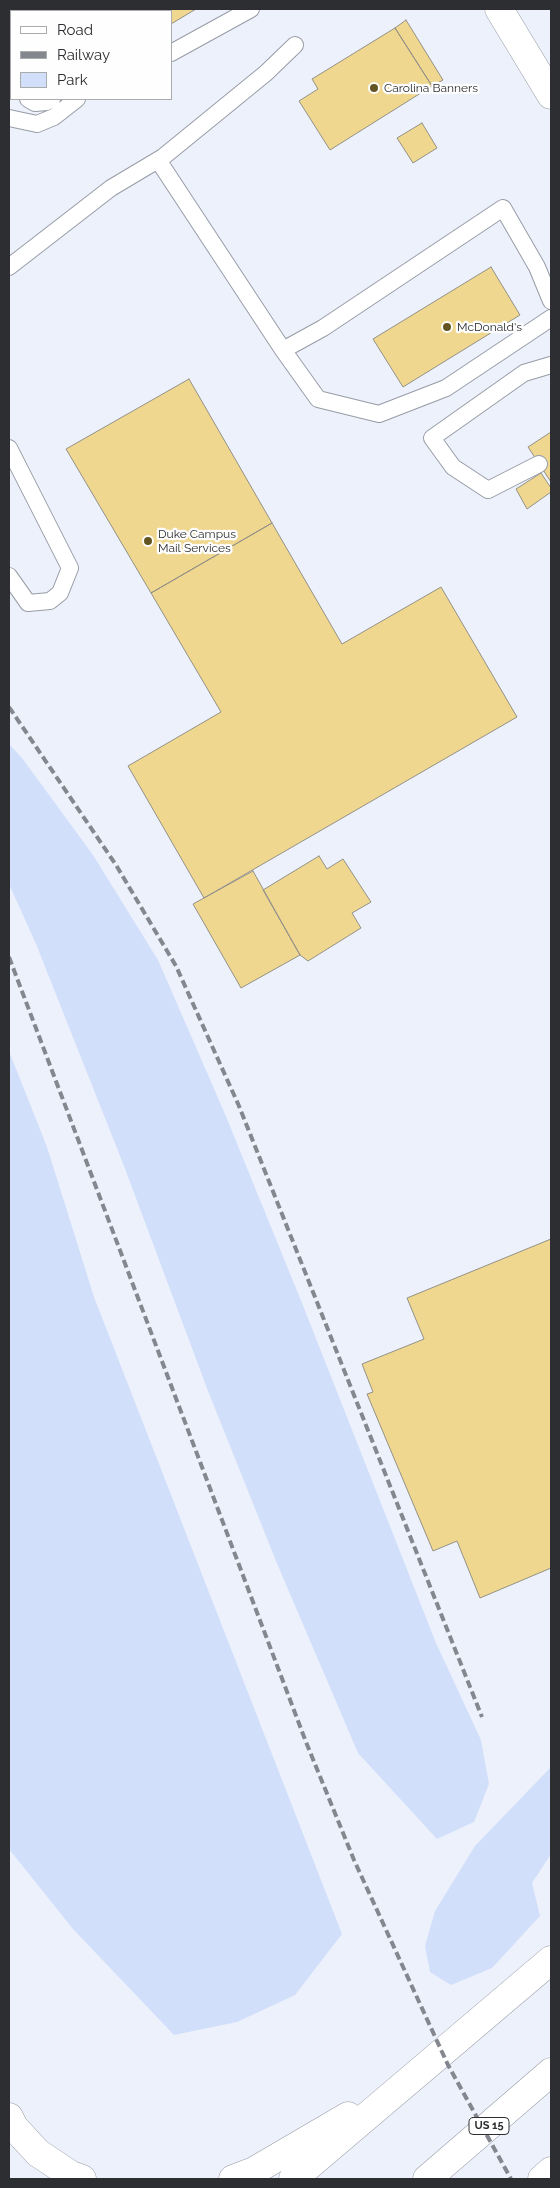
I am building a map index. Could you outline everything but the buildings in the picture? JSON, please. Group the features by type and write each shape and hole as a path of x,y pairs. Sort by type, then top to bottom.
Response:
{"main road":[{"path":"500,9 551,95"},
{"path":"293,2179 551,1960"},
{"name":"US 15","path":"427,2179 551,2072"},
{"path":"233,2179 254,2171 410,2078"},
{"path":"9,2117 14,2127 38,2153 71,2175 82,2179"},
{"path":"542,2179 551,2171"}],"lane":[{"path":"172,52 251,9"},
{"path":"9,267 111,188 158,160 266,73 295,46"},
{"path":"30,100 35,103 50,100"},
{"path":"9,118 37,124 54,117 76,100"},
{"path":"158,160 318,399 379,414 446,388 551,318"},
{"path":"284,350 323,328 503,208 537,267 551,301"},
{"path":"539,464 488,490 453,467 432,438 524,373 551,365"},
{"path":"9,448 70,568 60,593 50,602 28,603 9,576"}],"green space":[{"path":"9,744 22,758 93,855 158,960 225,1114 304,1308 436,1643 481,1740 489,1784 474,1822 437,1839 358,1753 276,1561 208,1391 124,1166 36,944 9,884"},
{"path":"9,1051 47,1147 94,1297 342,1934 295,1995 237,2022 174,2035 73,1929 9,1849"},
{"path":"551,1767 551,1854 532,1883 540,1916 492,1968 451,1985 430,1972 425,1946 435,1911 475,1846"}],"railway":[{"path":"9,707 116,865 176,966 239,1106 482,1717"},
{"path":"9,957 306,1742 354,1860 448,2065 511,2179"}],"place":[{"name":"Carolina Banners","path":"374,88"},
{"name":"McDonald's","path":"447,327"},
{"name":"Duke Campus Mail Services","path":"148,541"}]}
